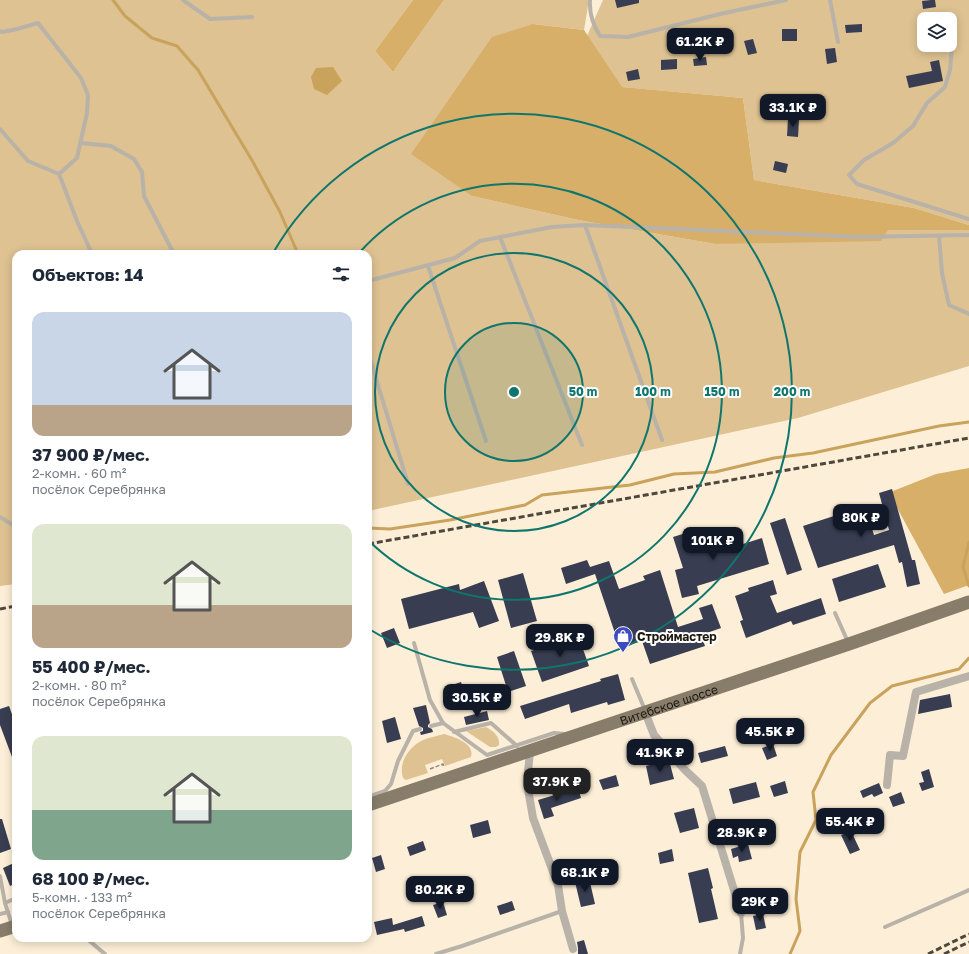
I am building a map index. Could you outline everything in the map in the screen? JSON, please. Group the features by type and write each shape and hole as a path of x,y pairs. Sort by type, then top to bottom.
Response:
{"main road":[{"name":"Витебское шоссе","path":"372,805 849,644 969,602"},
{"path":"0,931 12,927"}],"street":[{"path":"887,785 890,755 903,756 916,692 969,676"},
{"path":"646,712 654,735 685,770 702,786 741,913"},
{"path":"530,751 527,783 533,818 558,885 562,911 573,949"}],"lane":[{"path":"182,0 210,19 252,18"},
{"path":"590,0 593,25 600,36 628,37 720,14 786,0"},
{"path":"830,0 838,42"},
{"path":"0,31 2,32 17,29 38,23 81,78 88,95 87,113 81,143 77,158 59,174"},
{"path":"952,52 950,70 945,86 927,104 913,126 893,143 864,160 849,175 857,184 969,220"},
{"path":"0,129 28,161 59,174 90,250"},
{"path":"81,143 111,146 134,159 142,172 144,196 172,250"},
{"path":"585,225 662,440"},
{"path":"372,280 455,258 480,241 552,227 585,225 859,237 969,235"},
{"path":"939,236 942,273 949,305 969,314"},
{"path":"500,237 582,445"},
{"path":"428,266 486,441"},
{"path":"372,365 408,484"},
{"path":"0,517 12,524"},
{"path":"835,613 849,644"},
{"path":"414,643 430,700 443,724 487,755 554,733 579,734"},
{"path":"632,680 646,712"},
{"path":"454,732 491,723 516,746"},
{"path":"431,726 443,724"},
{"path":"372,796 385,791 391,784 398,761 413,731 420,729"},
{"path":"0,876 5,903 12,921"},
{"path":"885,927 969,890"},
{"path":"5,903 12,900"},
{"path":"436,954 562,911"},
{"path":"0,914 8,912"},
{"path":"740,954 743,938 741,913"},
{"path":"91,942 105,954"}],"shaded area":[{"path":"0,0 413,0 375,51 393,72 444,0 589,0 584,30 533,24 472,196 578,220 715,244 887,230 969,230 969,366 798,418 372,510 372,250 12,250 12,584 0,586"},
{"path":"413,0 444,0 393,72 375,51"},
{"path":"603,0 969,0 969,225 914,208 754,180 743,98 621,87 587,36"},
{"path":"533,24 584,30 622,87 743,98 754,180 914,208 969,225 969,230 888,230 881,241 715,244 578,220 472,196 411,154 492,37"},
{"path":"333,67 342,81 327,95 314,89 311,77 316,68"},
{"path":"969,468 969,585 944,594 895,504 881,502 883,495 936,474"},
{"path":"486,727 497,736 499,745 496,747 490,747 466,731"},
{"path":"444,734 467,744 470,748 471,757 445,766 442,759 425,765 428,773 406,780 403,778 403,761 409,751 423,740"}],"building":[{"path":"615,0 639,0 639,3 617,8"},
{"path":"935,0 936,7 923,9 922,1"},
{"path":"862,24 862,32 846,33 845,25"},
{"path":"782,29 797,29 797,41 782,41"},
{"path":"753,39 757,53 748,55 744,41"},
{"path":"835,48 837,62 827,64 825,49"},
{"path":"706,57 707,65 694,66 693,59"},
{"path":"677,59 677,69 661,70 661,60"},
{"path":"939,60 943,81 909,88 906,76 932,71 930,62"},
{"path":"638,69 640,79 628,81 626,72"},
{"path":"788,119 799,120 798,137 787,136"},
{"path":"775,161 788,164 786,173 773,170"},
{"path":"892,489 912,560 915,560 920,584 907,587 902,562 899,563 894,545 818,568 803,526 865,506 874,535 889,530 879,493"},
{"path":"785,518 802,570 787,575 770,523"},
{"path":"702,528 711,554 762,538 769,564 697,586 699,594 682,598 675,570 683,568 673,537"},
{"path":"587,560 590,567 609,561 619,589 645,580 643,576 660,570 678,627 703,619 699,608 712,604 721,628 701,635 705,646 650,664 642,641 620,648 595,574 566,584 561,568"},
{"path":"878,564 886,587 839,602 832,579"},
{"path":"523,573 537,621 511,628 498,580"},
{"path":"773,580 777,594 770,596 777,613 821,598 826,614 793,625 791,621 746,638 740,621 743,620 735,596 749,591 748,588"},
{"path":"484,581 499,621 479,628 473,612 409,629 401,599 459,584 460,590"},
{"path":"394,628 400,643 387,648 381,633"},
{"path":"578,635 589,666 542,682 531,651"},
{"path":"514,651 526,686 508,692 497,657"},
{"path":"618,674 625,700 608,705 607,702 571,713 569,704 525,719 520,706 601,681 600,679"},
{"path":"461,682 466,698 451,703 446,687"},
{"path":"950,694 952,707 918,714 920,700"},
{"path":"426,705 430,723 428,727 432,729 433,732 421,735 420,732 423,731 423,728 419,726 413,708"},
{"path":"9,706 12,714 12,757 0,725 0,709"},
{"path":"487,711 489,720 466,725 464,717"},
{"path":"395,717 401,739 387,743 382,721"},
{"path":"773,744 777,756 767,760 762,748"},
{"path":"725,746 728,756 701,763 698,753"},
{"path":"669,760 674,779 650,785 646,766"},
{"path":"929,769 934,787 922,791 919,783 924,782 921,772"},
{"path":"616,775 619,786 603,790 599,780"},
{"path":"785,781 788,793 774,797 770,786"},
{"path":"756,782 760,797 733,804 729,789"},
{"path":"879,783 883,793 874,797 872,794 863,798 860,791"},
{"path":"578,788 581,798 551,808 554,816 544,819 538,800"},
{"path":"901,792 905,803 893,807 889,797"},
{"path":"694,808 699,828 680,833 674,813"},
{"path":"0,819 2,819 11,849 0,853"},
{"path":"488,820 491,833 473,838 470,825"},
{"path":"851,831 860,850 850,854 841,835"},
{"path":"423,841 426,850 410,856 407,847"},
{"path":"748,844 752,859 739,862 738,856 733,858 731,849"},
{"path":"672,849 674,861 660,864 658,853"},
{"path":"381,855 385,869 376,872 372,858"},
{"path":"12,864 12,885 10,886 3,868"},
{"path":"708,868 718,919 699,923 688,873"},
{"path":"589,878 595,904 581,907 575,882"},
{"path":"512,901 515,910 500,915 497,906"},
{"path":"443,902 447,915 438,918 433,905"},
{"path":"763,914 766,928 756,930 753,916"},
{"path":"422,916 425,926 405,932 404,929 377,935 374,922 392,918 393,925"},
{"path":"584,940 588,954 578,954 577,942"}],"waterway":[{"path":"113,0 125,16 152,38 177,46 198,70 253,162 280,212 296,250"},
{"path":"372,528 390,529 450,520 525,505 542,495 630,485 674,474 715,472 774,458 813,453 939,426 969,422"},
{"path":"969,542 963,567 969,586"},
{"path":"790,954 800,931 796,899 800,852 816,820 813,792 831,755 870,703 892,686 959,669 969,658"}],"railway":[{"path":"372,543 969,438"},
{"path":"0,609 12,607"},
{"path":"928,954 969,934"},
{"path":"944,954 969,942"}],"place":[{"name":"Строймастер","path":"623,653"}]}
